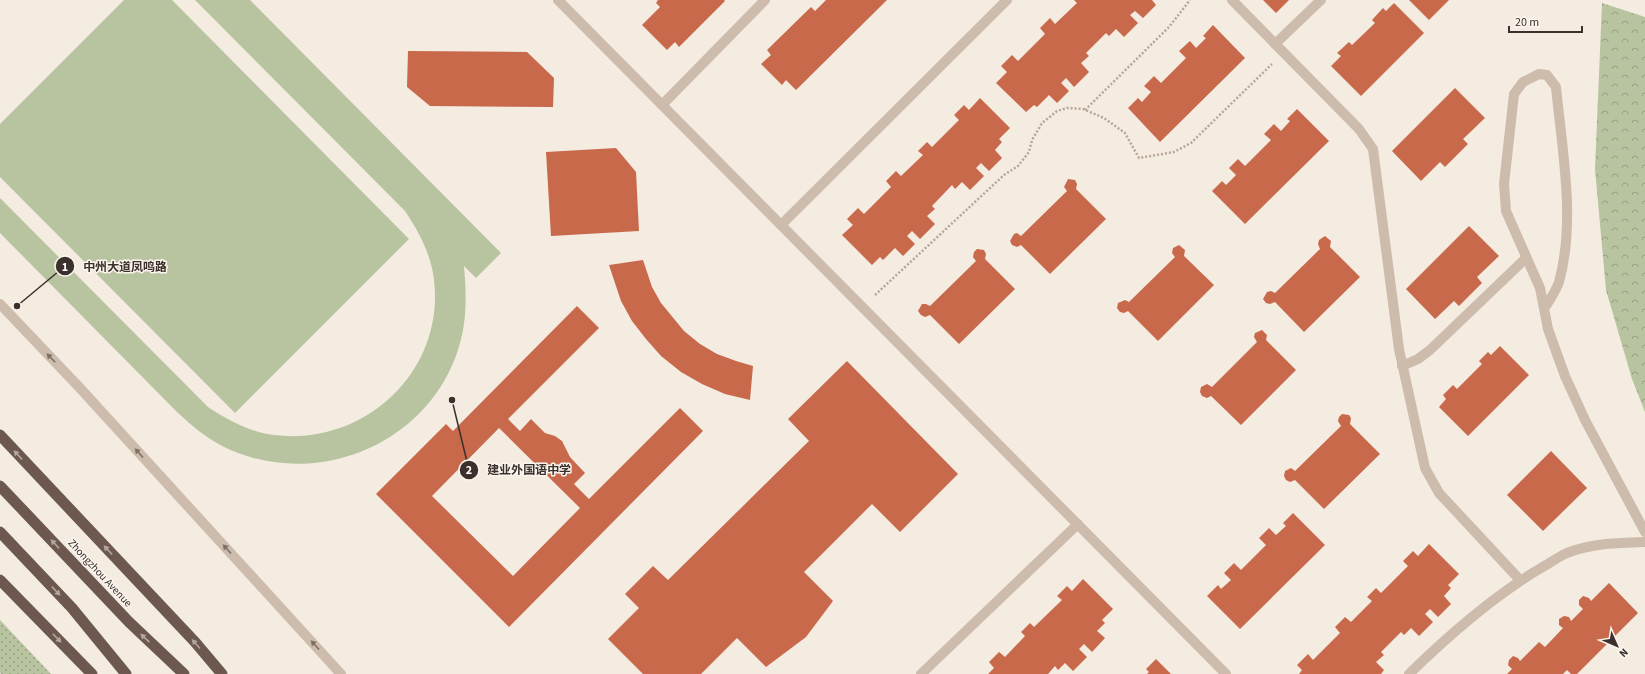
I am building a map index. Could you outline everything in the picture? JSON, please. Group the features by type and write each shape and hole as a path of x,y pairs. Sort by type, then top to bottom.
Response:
{"highway":[{"path":"0,435 195,642 222,674"},
{"name":"Zhongzhou Avenue","path":"0,486 128,622 184,674"},
{"path":"0,532 72,608 126,674"},
{"path":"0,580 92,674"}],"street":[{"path":"558,0 1226,674"},
{"path":"662,105 765,0"},
{"path":"781,224 1007,0"},
{"path":"1232,0 1359,130 1373,149 1402,366 1425,468 1440,493 1520,580"},
{"path":"1275,44 1320,0"},
{"path":"1544,309 1558,284 1565,253 1567,198 1556,87 1547,75 1539,74 1524,82 1514,94 1504,184 1506,211 1540,288 1544,309 1548,329 1565,376 1585,420 1645,532"},
{"path":"1402,366 1418,359 1430,350 1526,258"},
{"path":"0,304 79,387 341,674"},
{"path":"921,674 1078,524"},
{"path":"1408,674 1438,646 1520,580 1567,553 1598,544 1645,542"}],"path":[{"path":"1085,110 1169,27 1190,0"},
{"path":"862,306 1004,175 1018,166 1029,152 1032,140 1042,123 1056,111 1067,108 1085,110 1104,118 1125,133 1138,158 1174,152 1191,143 1284,53"}],"green space":[{"path":"124,0 172,0 409,239 235,413 0,177 0,124"},
{"path":"195,0 250,0 501,253 476,278 464,266 466,301 465,318 462,335 450,370 431,401 406,426 377,445 344,457 309,463 273,462 238,453 220,445 197,429 176,411 0,233 0,198 208,407 231,421 247,428 274,435 309,435 342,427 371,413 396,392 416,366 429,336 435,303 432,268 421,238 405,211"},
{"path":"1602,3 1645,17 1645,412 1632,379 1606,290 1595,169"},
{"path":"0,620 51,674 1,674"}],"building":[{"path":"658,0 725,1 679,47 675,42 667,50 642,25 660,7 656,3"},
{"path":"826,0 887,0 796,90 786,80 782,85 761,64 771,55 767,50 811,7 815,11"},
{"path":"1074,0 1152,0 1156,5 1143,18 1135,11 1130,15 1138,23 1124,37 1116,29 1109,36 1106,33 1086,53 1089,56 1081,63 1089,72 1074,87 1066,78 1061,83 1069,91 1057,103 1049,95 1037,107 1034,105 1026,112 996,83 1007,72 1001,66 1012,55 1018,61 1045,34 1040,28 1050,18 1055,24 1077,3"},
{"path":"1263,0 1289,0 1276,13"},
{"path":"1409,0 1449,0 1429,20"},
{"path":"1394,3 1424,33 1361,96 1331,66 1341,56 1337,53 1349,42 1352,45 1375,23 1372,20 1383,8 1386,11"},
{"path":"1213,25 1245,58 1160,142 1128,108 1138,98 1142,102 1151,92 1144,86 1154,76 1161,83 1186,58 1179,51 1190,41 1196,48 1206,38 1203,36"},
{"path":"408,51 527,52 554,78 553,107 430,106 407,87"},
{"path":"1455,88 1485,118 1463,139 1468,144 1445,167 1440,162 1421,181 1392,151"},
{"path":"980,98 1010,128 999,139 1002,142 995,150 1002,158 989,171 981,163 976,168 984,176 970,190 962,182 955,189 952,185 932,206 935,209 927,216 935,224 920,239 912,231 907,236 915,244 903,256 895,248 883,260 880,257 872,265 842,235 853,225 847,219 858,208 864,214 891,187 886,181 896,171 901,176 923,155 918,151 927,142 932,147 959,120 954,115 964,105 969,110"},
{"path":"1297,109 1329,141 1245,224 1212,191 1222,181 1226,185 1236,175 1229,168 1238,159 1245,166 1271,140 1264,134 1274,124 1281,131 1290,121 1287,119"},
{"path":"616,148 636,172 639,231 551,236 546,152"},
{"path":"1068,179 1075,180 1077,184 1076,189 1106,219 1050,274 1021,245 1017,247 1012,245 1010,241 1014,234 1017,233 1021,236 1067,191 1064,187"},
{"path":"1469,226 1499,256 1477,277 1482,283 1459,306 1454,301 1435,319 1406,289"},
{"path":"1325,236 1331,241 1330,247 1360,277 1304,332 1275,302 1270,304 1266,303 1263,299 1267,292 1271,291 1275,293 1320,249 1318,244 1319,240"},
{"path":"1179,245 1185,250 1184,256 1214,285 1158,341 1128,311 1124,313 1120,312 1117,308 1118,303 1125,300 1129,302 1175,257 1172,253 1173,248"},
{"path":"977,249 984,250 986,254 985,259 1015,289 959,344 930,315 925,317 918,311 922,304 930,306 976,261 973,257 974,252"},
{"path":"643,260 652,287 661,303 684,331 700,344 717,354 753,366 750,400 725,394 702,384 681,372 661,356 632,321 621,301 609,265"},
{"path":"577,306 599,328 508,419 520,431 531,419 545,433 555,436 562,441 570,457 585,473 574,484 589,499 680,408 703,431 509,627 376,494 446,424 453,431","holes":["499,428 580,508 513,576 432,496"]},
{"path":"1262,330 1267,335 1266,340 1296,370 1241,425 1211,396 1207,398 1202,396 1200,392 1201,387 1207,384 1212,387 1257,342 1254,337 1255,333"},
{"path":"1500,346 1529,375 1468,436 1439,407 1446,399 1443,395 1453,385 1457,389 1482,364 1479,361 1488,352 1491,355"},
{"path":"847,361 958,474 900,532 872,504 804,572 833,601 806,637 766,667 737,638 701,674 643,674 608,639 639,608 625,594 653,566 668,580 809,441 788,419"},
{"path":"1342,414 1349,415 1351,418 1350,424 1380,454 1324,509 1295,480 1290,482 1286,480 1284,476 1285,471 1291,468 1295,471 1341,426 1338,421"},
{"path":"1551,451 1587,488 1543,531 1507,495"},
{"path":"1293,513 1325,545 1240,629 1207,596 1218,585 1221,589 1231,580 1224,573 1234,563 1241,570 1266,545 1259,538 1269,528 1276,535 1286,526 1283,523"},
{"path":"1429,544 1459,574 1448,585 1451,588 1444,596 1451,604 1438,617 1430,609 1425,614 1433,622 1419,636 1411,628 1404,635 1401,632 1381,652 1384,655 1376,662 1384,670 1381,674 1299,674 1302,670 1297,665 1308,654 1313,660 1340,633 1335,627 1345,617 1351,622 1372,601 1367,597 1376,588 1381,593 1408,566 1403,561 1413,551 1418,556"},
{"path":"1083,579 1113,609 1102,620 1105,623 1097,631 1105,638 1092,652 1084,644 1079,649 1087,657 1073,671 1065,663 1058,670 1055,666 1048,674 988,674 994,668 989,662 999,652 1005,657 1025,636 1021,632 1030,623 1034,627 1062,600 1057,596 1067,586 1072,591"},
{"path":"1609,583 1638,613 1577,674 1571,674 1567,670 1563,674 1507,674 1512,669 1508,665 1509,660 1513,656 1518,658 1520,661 1539,642 1545,647 1563,628 1559,625 1559,619 1564,616 1569,617 1571,621 1583,609 1579,605 1579,600 1583,596 1589,598 1591,601"},
{"path":"1156,659 1171,674 1147,674 1149,672 1146,669"}],"place":[{"name":"中州大道凤鸣路","path":"17,306"},
{"name":"建业外国语中学","path":"452,400"}]}
